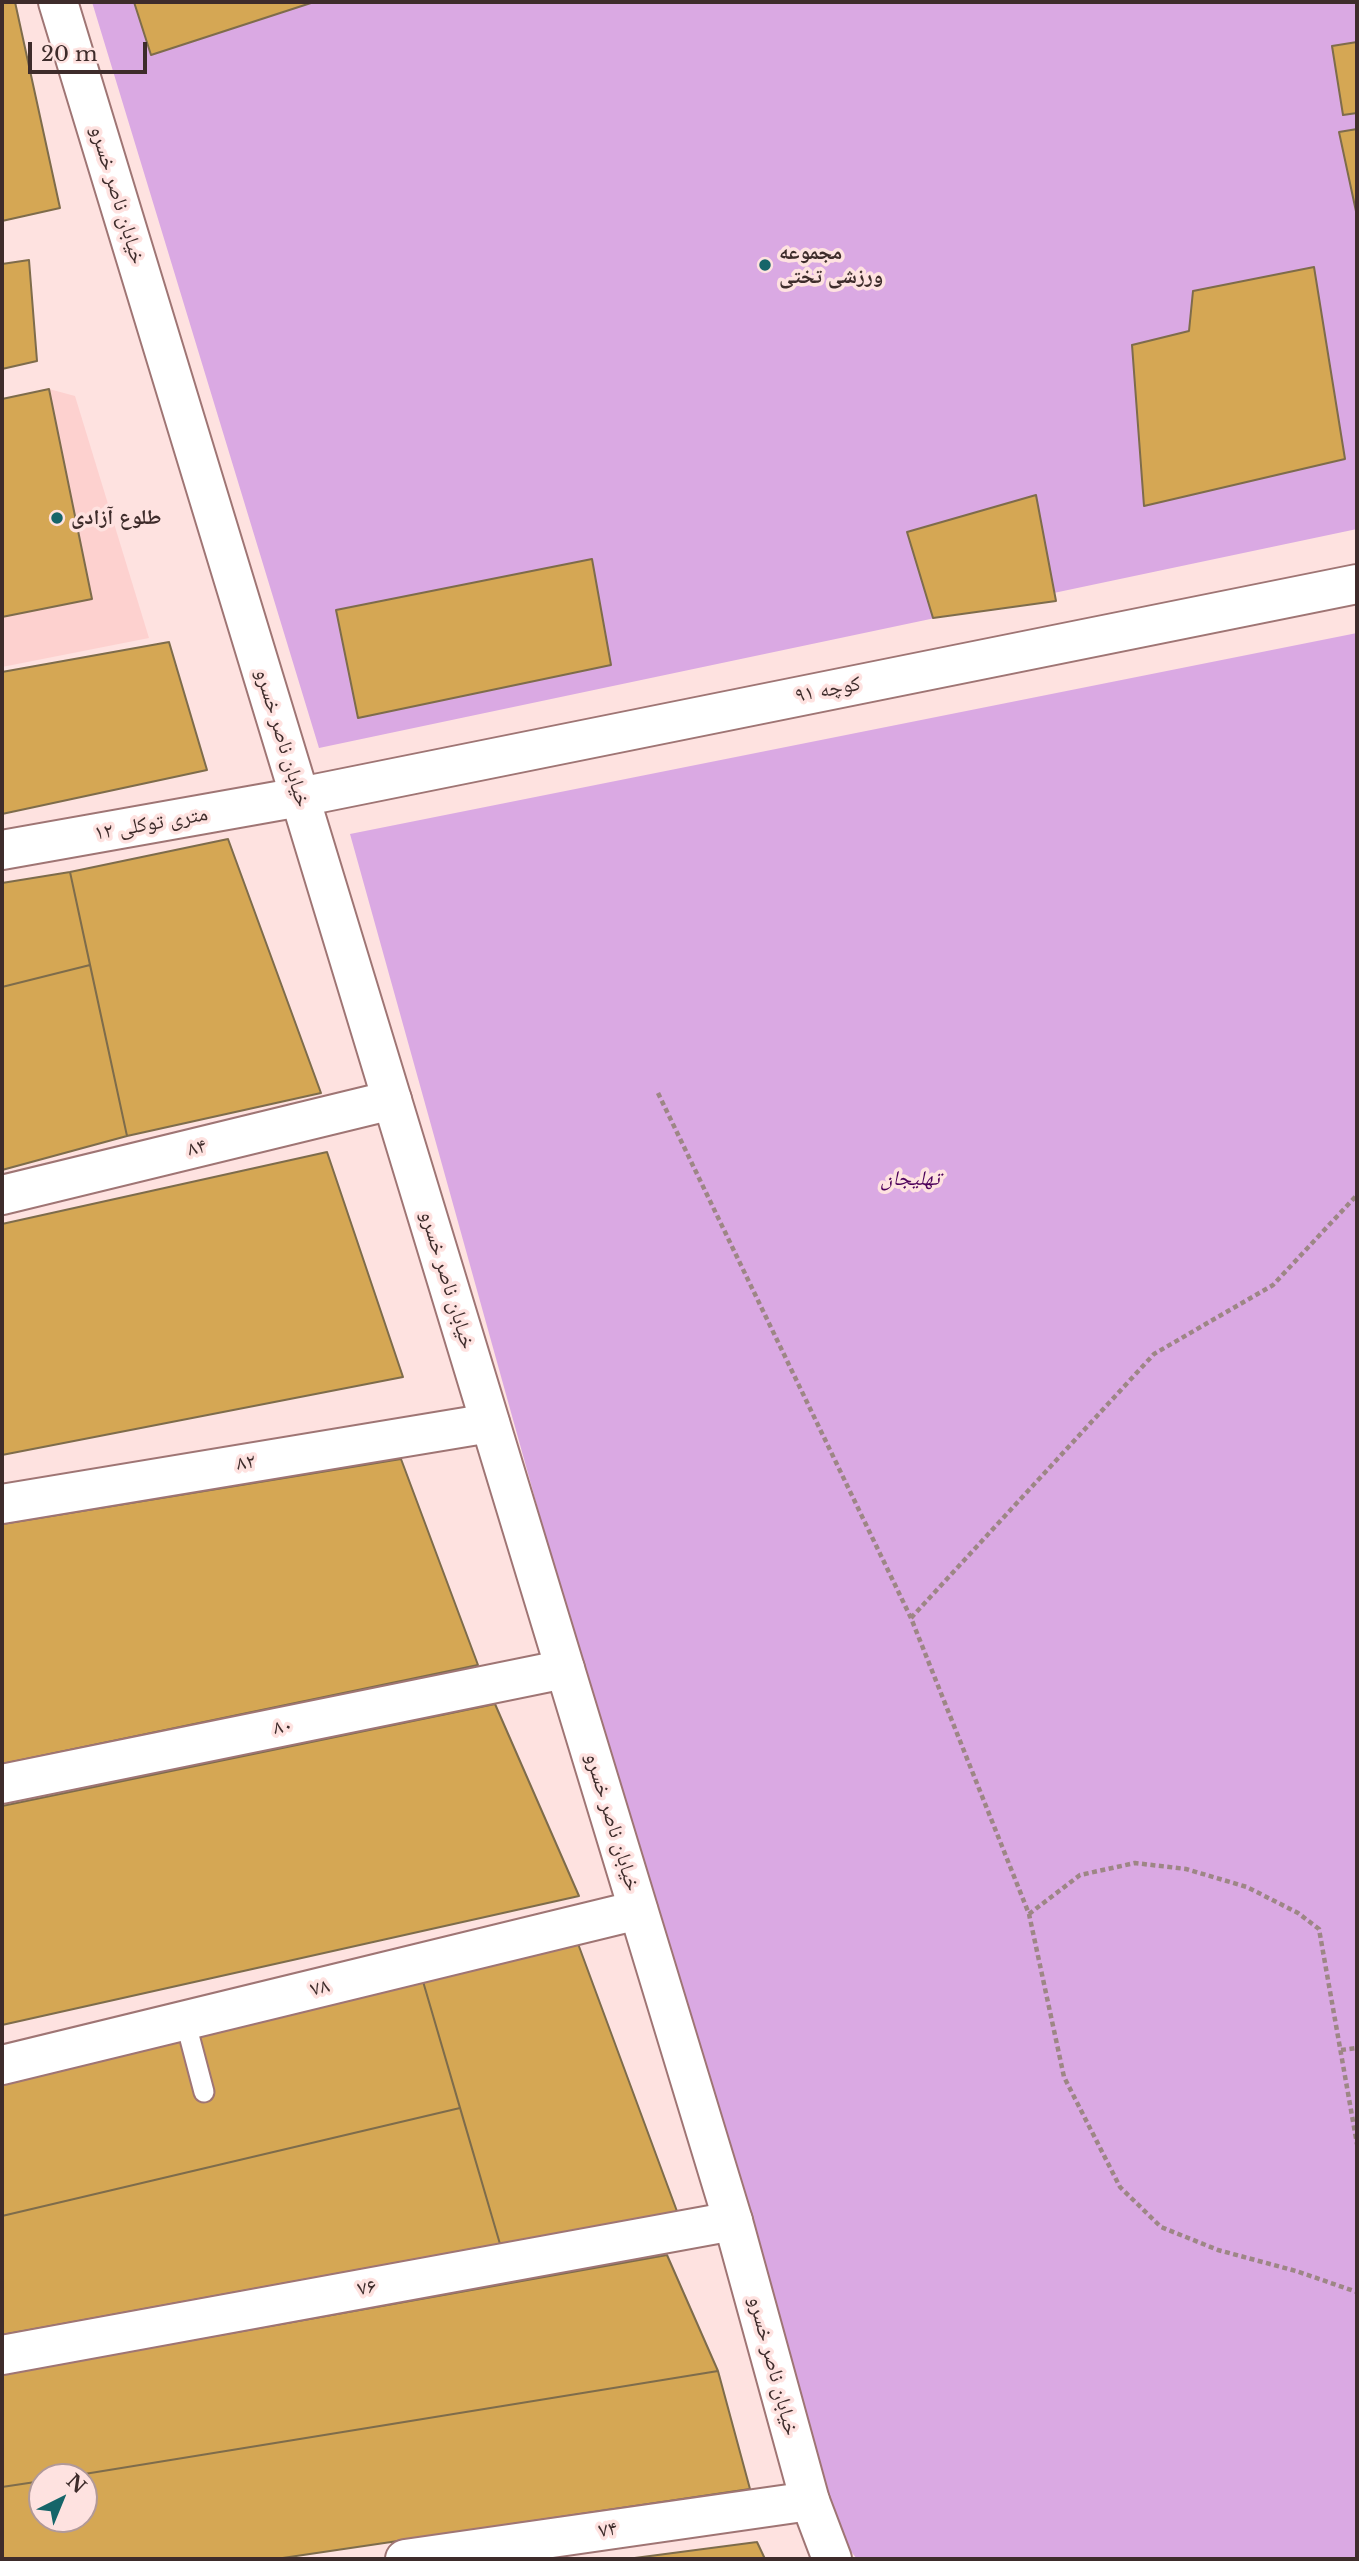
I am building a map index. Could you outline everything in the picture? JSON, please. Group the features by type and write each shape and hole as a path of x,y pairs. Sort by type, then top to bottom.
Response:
{"street":[{"name":"خیابان ناصر خسرو","path":"58,2 733,2221 810,2501 832,2559"},
{"name":"کوچه ۹۱","path":"300,797 1357,584"},
{"name":"۱۲ متری توکلی","path":"2,850 300,797"},
{"name":"۸۴","path":"2,1195 392,1100"},
{"name":"۸۲","path":"2,1504 490,1423"},
{"name":"۸۰","path":"2,1784 565,1670"},
{"name":"۷۸","path":"2,2065 638,1910"},
{"name":"۷۶","path":"2,2355 733,2221"},
{"name":"۷۴","path":"405,2559 810,2501"}],"lane":[{"path":"185,2020 204,2092"}],"path":[{"path":"658,1093 911,1618 1029,1914 1064,2077 1120,2187 1161,2228 1218,2250 1296,2271 1357,2292"},
{"path":"911,1618 1154,1354 1273,1285 1357,1195"},
{"path":"1029,1914 1080,1875 1135,1863 1186,1869 1247,1887 1298,1913 1319,1929 1357,2144"},
{"path":"1341,2050 1357,2048"}],"shaded area":[{"name":"طلوع آزادی","path":"49,389 75,396 149,638 2,667 2,399"}],"green space":[{"name":"مجموعه ورزشی تختی","path":"92,2 1357,2 1357,529 319,748"},
{"name":"تهلیجان","path":"1357,633 1357,2559 857,2559 810,2501 637,1865 350,834"}],"building":[{"path":"2,2 15,2 60,208 2,221"},
{"path":"134,2 314,2 151,55"},
{"path":"1357,42 1357,113 1343,115 1332,46"},
{"path":"1357,129 1357,216 1339,132"},
{"path":"29,260 37,361 2,369 2,264"},
{"path":"1314,267 1345,459 1144,506 1132,345 1189,331 1193,291"},
{"path":"49,389 92,599 2,617 2,399"},
{"path":"1036,495 1056,601 933,618 907,532"},
{"path":"592,559 611,665 358,718 336,610"},
{"path":"169,642 207,770 2,814 2,672"},
{"path":"228,839 321,1093 127,1136 70,872"},
{"path":"70,872 90,965 2,987 2,883"},
{"path":"90,965 127,1136 2,1170 2,987"},
{"path":"327,1152 403,1377 2,1455 2,1224"},
{"path":"401,1459 478,1665 2,1764 2,1524"},
{"path":"495,1704 579,1896 2,2025 2,1806"},
{"path":"577,1941 678,2214 500,2244 422,1978"},
{"path":"422,1978 460,2108 2,2216 2,2082"},
{"path":"460,2108 500,2244 2,2335 2,2216"},
{"path":"667,2255 718,2371 98,2472 98,2463 28,2463 28,2483 2,2487 2,2374"},
{"path":"718,2371 750,2489 276,2559 2,2559 2,2487 28,2483 28,2533 98,2533 98,2472"},
{"path":"757,2542 765,2559 627,2559"}],"place":[{"name":"مجموعه ورزشی تختی","path":"765,265"},
{"name":"طلوع آزادی","path":"57,518"}]}
